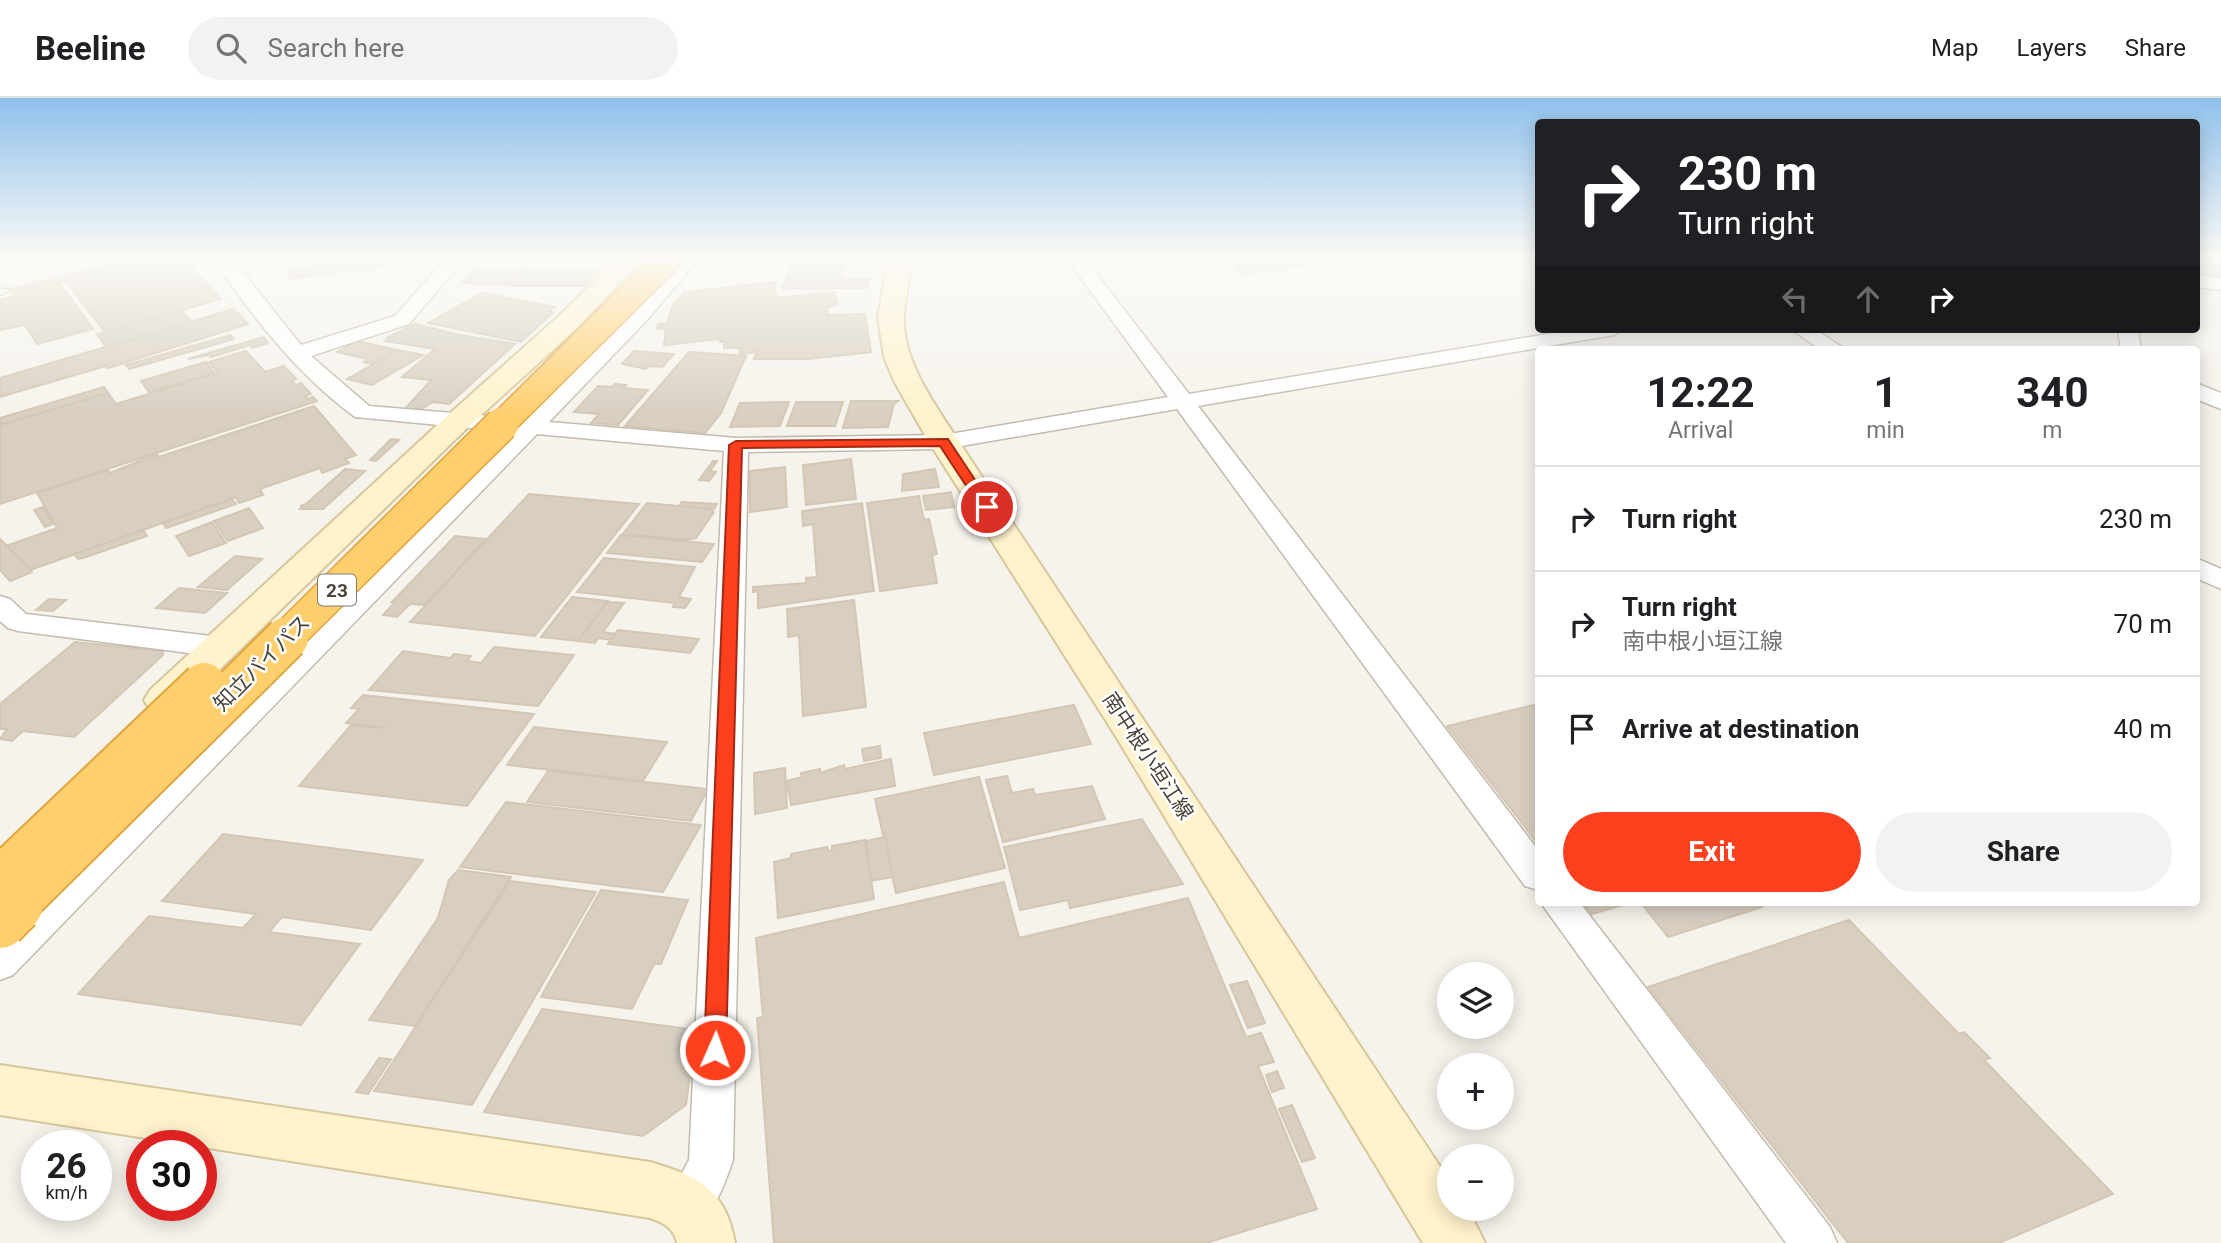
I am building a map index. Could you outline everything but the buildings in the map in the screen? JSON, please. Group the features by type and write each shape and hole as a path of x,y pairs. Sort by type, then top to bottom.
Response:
{"highway":[{"name":"知立バイパス","path":"0,878 447,453 594,308"},
{"name":"知立バイパス","path":"0,922 618,308"}],"street":[{"path":"263,308 298,353 341,398 363,412 736,445 944,442 1591,333"},
{"path":"298,353 402,320 412,308"},
{"path":"0,855 457,422 582,308"},
{"path":"0,964 647,308"},
{"name":"南中根小垣江線","path":"891,308 892,333 908,381 944,442 1129,725 1456,1243"},
{"path":"1112,308 1535,872"},
{"path":"1808,333 1829,346"},
{"path":"2200,392 2221,402"},
{"path":"696,1224 702,1186 711,1160 736,445"},
{"path":"2200,568 2221,581"},
{"path":"0,605 18,622 220,647"},
{"path":"1561,906 1814,1243"},
{"path":"0,1090 639,1188 669,1196 696,1224"}],"route":[{"path":"715,1050 736,445 944,442 987,507"}]}
